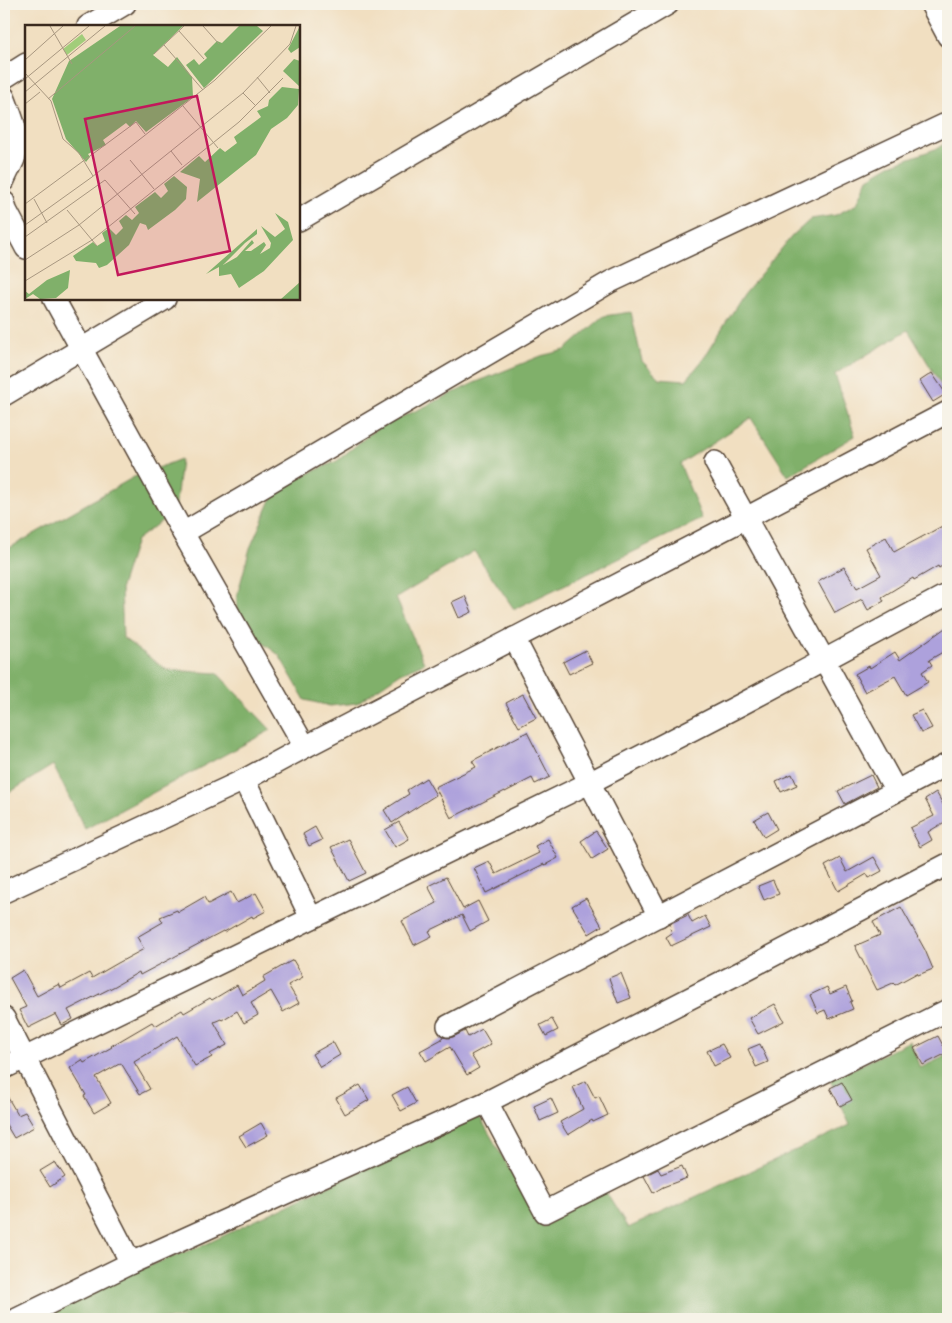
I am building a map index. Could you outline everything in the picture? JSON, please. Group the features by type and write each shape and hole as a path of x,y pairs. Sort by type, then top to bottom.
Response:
{"street":[{"path":"90,25 125,4"},
{"path":"300,219 668,4"},
{"path":"4,78 25,65"},
{"path":"4,97 16,132 18,145 15,158 4,180"},
{"path":"183,533 610,282 948,123"},
{"path":"6,216 25,246"},
{"path":"55,300 304,747"},
{"path":"4,395 163,300"},
{"path":"4,892 244,780 948,412"},
{"path":"715,462 896,791"},
{"path":"4,1068 589,783 948,594"},
{"path":"514,638 659,916"},
{"path":"448,1026 948,764"},
{"path":"244,780 311,918"},
{"path":"17,1319 131,1263 487,1102 948,864"},
{"path":"487,1102 545,1212 948,1010"},
{"path":"4,1018 131,1263"}],"green space":[{"path":"948,141 948,392 946,393 908,330 835,374 855,436 788,476 751,418 680,464 702,519 514,609 474,551 396,598 424,663 401,673 357,703 330,706 305,700 279,655 236,623 237,596 250,548 271,500 289,482 337,461 377,428 474,383 541,356 565,350 604,316 631,312 642,361 659,378 686,380 702,361 744,294 792,236 811,219 836,215 857,204 868,178 890,165 938,148"},
{"path":"181,459 175,511 136,540 121,587 123,638 167,670 217,673 271,730 85,829 53,765 4,796 4,551 134,477"},
{"path":"910,1041 920,1068 948,1055 948,1319 32,1319 146,1267 204,1245 478,1114 543,1227 602,1186 628,1228 850,1125 830,1080"}],"building":[{"path":"932,373 946,394 933,402 920,381"},
{"path":"948,523 948,562 914,580 913,578 882,597 884,601 868,610 862,599 835,613 818,582 844,567 857,588 881,575 866,548 886,537 894,552"},
{"path":"465,596 472,612 459,618 452,602"},
{"path":"948,626 948,649 929,660 932,665 922,672 928,682 906,695 895,676 865,692 855,674 869,666 870,668 895,652 900,660"},
{"path":"586,650 592,663 569,674 563,662"},
{"path":"523,694 536,718 519,727 506,703"},
{"path":"922,710 932,728 921,733 911,715"},
{"path":"527,732 550,777 535,784 532,778 451,818 435,787 476,767 472,761"},
{"path":"792,774 797,785 781,792 776,781"},
{"path":"871,775 877,787 845,804 838,791"},
{"path":"426,778 436,795 392,823 384,810 409,794 407,790"},
{"path":"936,792 948,813 948,820 928,832 932,840 920,847 910,828 934,816 925,799"},
{"path":"768,812 777,829 764,837 754,820"},
{"path":"399,822 409,839 395,847 385,830"},
{"path":"315,827 322,840 309,846 303,834"},
{"path":"596,831 608,849 592,859 581,841"},
{"path":"348,839 366,873 349,881 331,847"},
{"path":"548,839 558,858 486,893 474,868 489,861 496,874 539,853 535,846"},
{"path":"874,857 882,871 869,878 867,874 838,891 825,866 840,858 847,872"},
{"path":"446,877 463,909 478,901 488,921 470,931 462,915 429,931 432,936 414,945 402,921 437,903 428,886"},
{"path":"773,880 779,894 764,900 758,886"},
{"path":"231,892 237,903 256,893 266,911 253,918 252,916 140,975 139,972 68,1010 73,1019 62,1025 56,1014 28,1028 19,1010 26,1007 10,978 23,970 37,996 59,984 61,988 89,973 92,978 144,949 137,937 163,922 160,917 177,910 178,912 204,897 208,904"},
{"path":"586,898 602,926 589,934 572,906"},
{"path":"901,907 925,950 933,969 918,975 917,973 895,985 893,983 877,990 855,946 880,935 873,922"},
{"path":"688,915 692,923 705,916 711,927 671,946 666,937 672,933 669,924"},
{"path":"293,960 303,977 288,985 299,1003 283,1012 271,991 251,1003 258,1015 244,1023 237,1011 222,1020 214,1022 227,1045 210,1054 212,1057 195,1066 177,1036 134,1062 150,1089 140,1094 121,1063 96,1077 111,1103 94,1113 70,1068 82,1060 84,1063 152,1022 155,1026 182,1010 184,1013 210,998 212,1000 237,985 242,995 265,981 263,977"},
{"path":"621,973 631,998 618,1003 609,978"},
{"path":"827,987 830,994 846,987 853,1009 829,1019 825,1010 818,1013 810,995"},
{"path":"775,1004 784,1021 758,1034 749,1018"},
{"path":"552,1019 558,1030 546,1036 540,1025"},
{"path":"482,1029 491,1044 471,1055 479,1068 467,1075 450,1047 426,1061 420,1051 442,1039 442,1037 453,1037 465,1031 468,1037"},
{"path":"938,1036 947,1053 923,1065 914,1048"},
{"path":"333,1042 340,1055 320,1067 312,1054"},
{"path":"722,1044 730,1058 714,1066 707,1051"},
{"path":"760,1044 768,1062 756,1067 748,1049"},
{"path":"586,1081 595,1098 599,1096 608,1115 593,1122 592,1120 568,1135 560,1122 583,1109 573,1087"},
{"path":"842,1082 852,1100 840,1106 830,1088"},
{"path":"360,1085 369,1100 345,1114 336,1098"},
{"path":"407,1087 416,1103 401,1111 392,1095"},
{"path":"4,1091 18,1115 25,1112 34,1127 14,1138 4,1121"},
{"path":"551,1098 558,1113 540,1121 534,1106"},
{"path":"261,1123 268,1135 246,1147 239,1136"},
{"path":"55,1162 65,1177 50,1187 40,1171"},
{"path":"682,1166 687,1178 653,1193 644,1176 658,1169 661,1174"}]}
